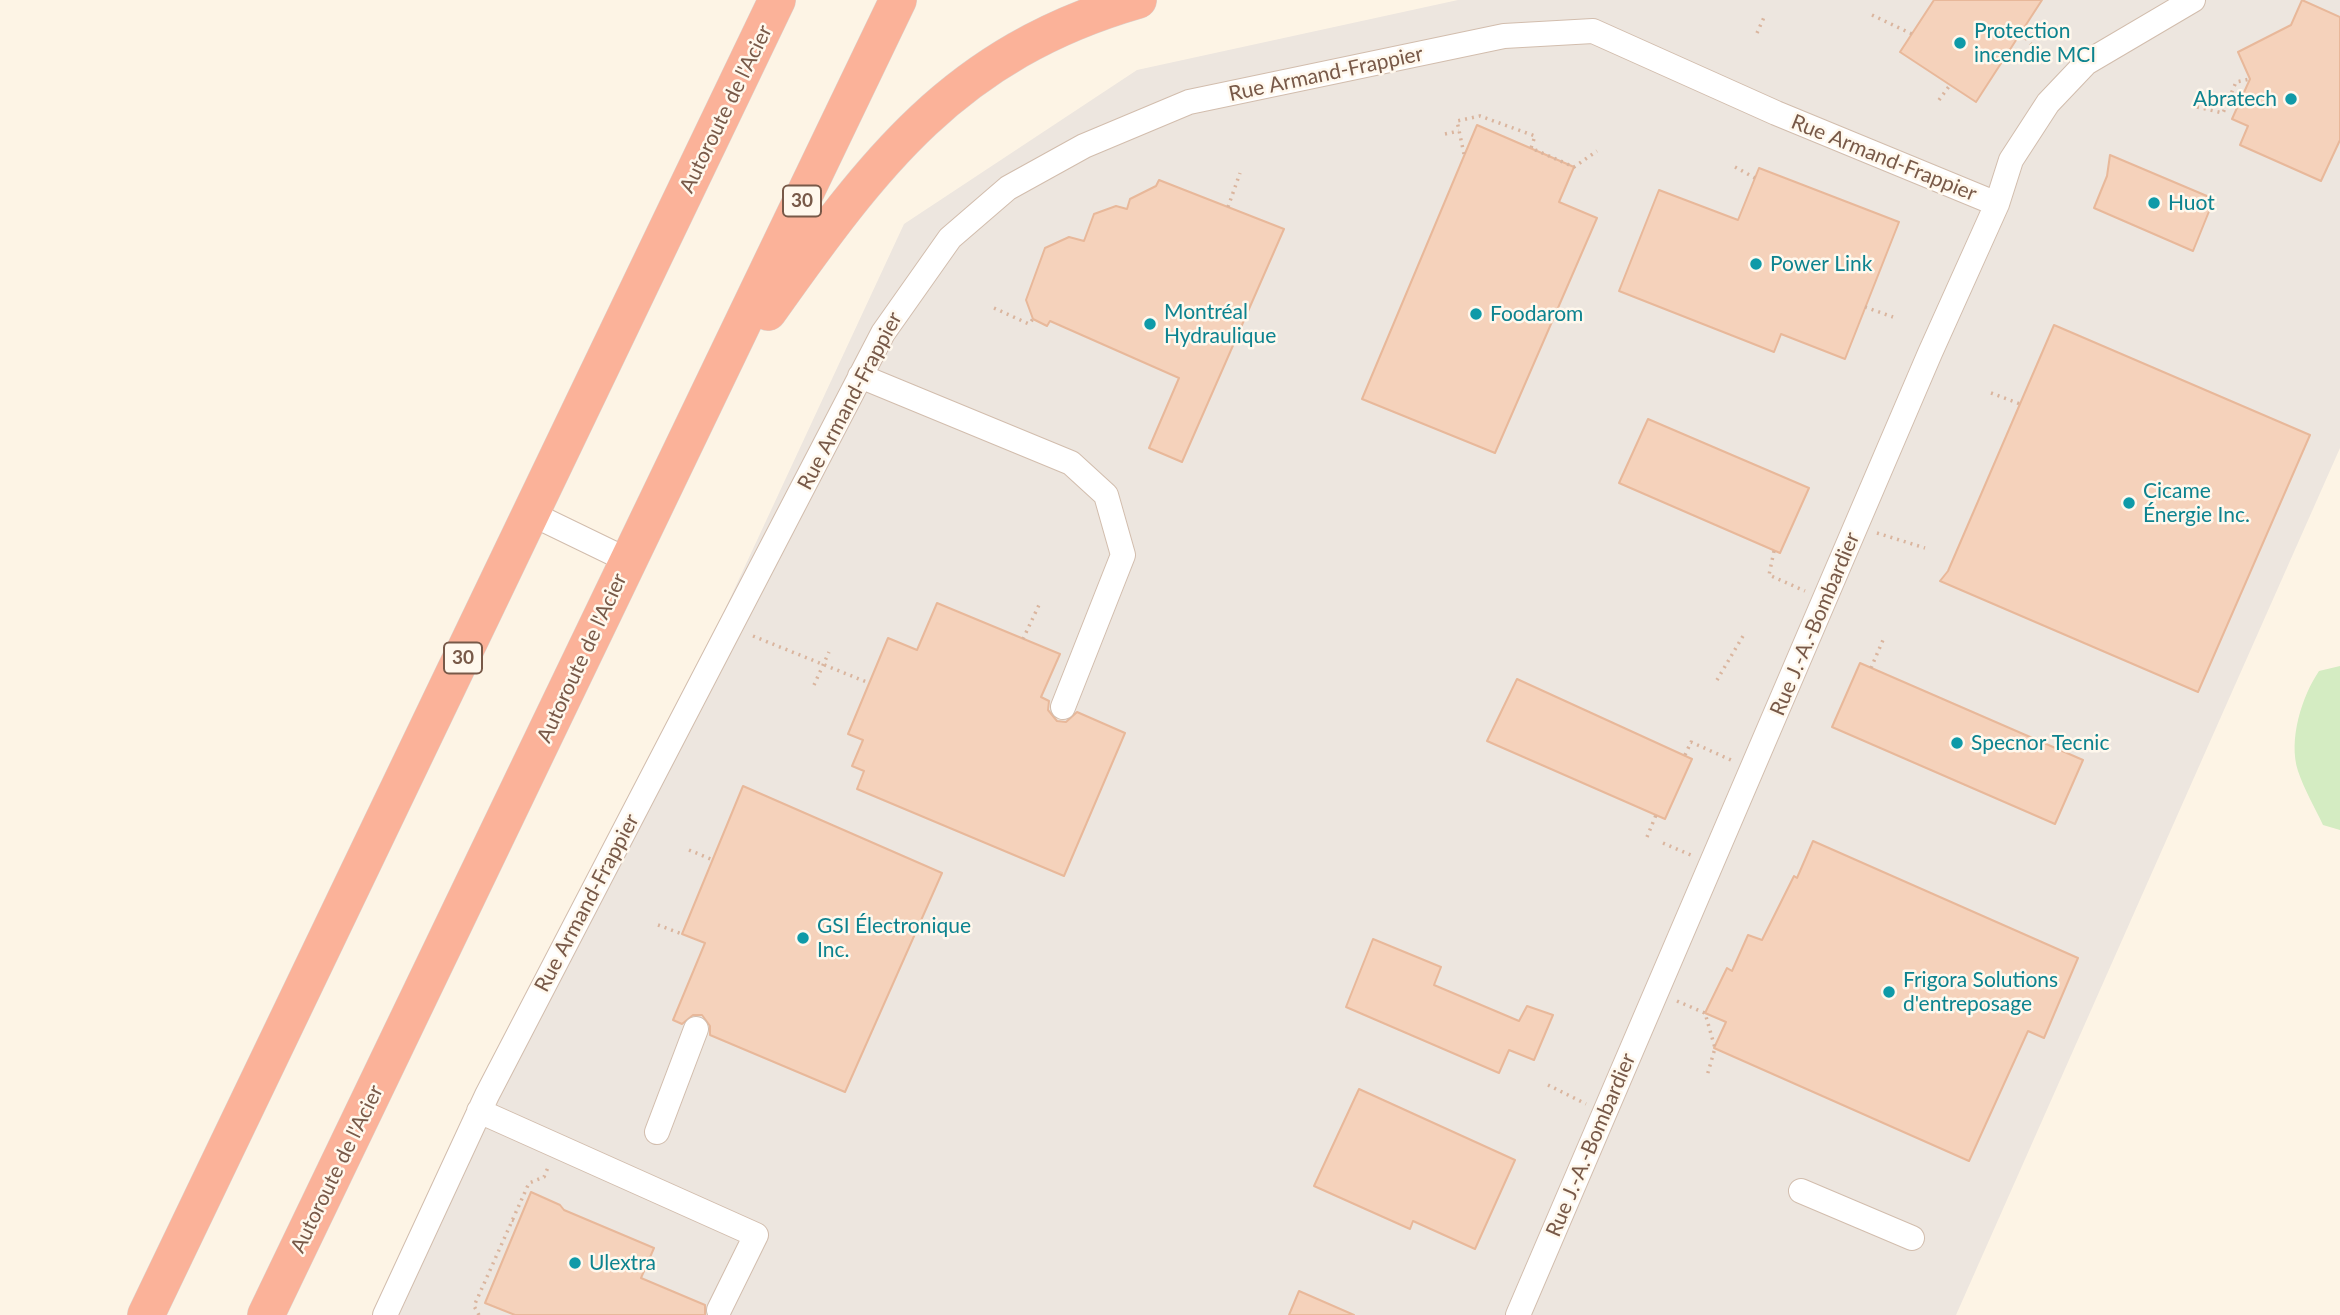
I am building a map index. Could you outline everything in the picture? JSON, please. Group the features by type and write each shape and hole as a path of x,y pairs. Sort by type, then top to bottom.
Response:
{"highway":[{"name":"Autoroute de l'Acier","path":"146,1315 777,0"},
{"name":"Autoroute de l'Acier","path":"266,1315 898,0"},
{"path":"704,402 845,205 923,118 972,78 1025,45 1079,19 1138,0"}],"street":[{"name":"Rue J.-A.-Bombardier","path":"1518,1315 1997,204 2011,160 2048,103 2085,63 2193,0"},
{"name":"Rue Armand-Frappier","path":"385,1315 479,1111 883,333 950,238 1008,188 1084,146 1189,102 1504,37 1593,31 1776,113 1997,204"},
{"path":"860,376 1070,463 1106,495 1123,555 1063,706"},
{"path":"531,514 629,561"},
{"path":"657,1132 696,1029"},
{"path":"479,1111 756,1235 719,1310"},
{"path":"1801,1191 1912,1238"}],"path":[{"path":"1757,33 1765,15"},
{"path":"1872,15 1912,34"},
{"path":"2021,33 2031,44"},
{"path":"2197,107 2223,113 2236,82 2250,79"},
{"path":"1939,100 1950,85"},
{"path":"1464,154 1457,121 1480,116 1535,136 1531,148 1574,167 1597,151"},
{"path":"1444,134 1460,131"},
{"path":"1735,167 1755,178"},
{"path":"1228,207 1240,173"},
{"path":"1865,307 1893,317"},
{"path":"994,308 1028,324 1033,319"},
{"path":"1991,393 2020,404"},
{"path":"1857,526 1925,548"},
{"path":"1774,551 1769,575 1826,600"},
{"path":"1023,639 1039,605"},
{"path":"753,636 869,683"},
{"path":"1717,680 1743,636"},
{"path":"1871,668 1883,640"},
{"path":"814,685 829,652"},
{"path":"1685,755 1690,742 1752,770"},
{"path":"1647,837 1656,816"},
{"path":"1663,843 1712,863"},
{"path":"689,850 713,860"},
{"path":"658,925 682,933"},
{"path":"1656,993 1705,1013 1714,1048 1707,1076"},
{"path":"1548,1084 1604,1113"},
{"path":"479,1315 474,1306 512,1220 529,1183 544,1177 556,1147"},
{"path":"512,1220 519,1222"}],"shaded area":[{"path":"1458,0 2340,0 2340,448 1956,1315 397,1315 904,224 1137,70"}],"green space":[{"path":"2340,666 2340,830 2323,825 2298,771 2295,746 2298,719 2313,681 2319,671"}],"building":[{"name":"Protection incendie MCI","path":"1934,0 2042,0 1976,102 1900,52"},
{"name":"Abratech","path":"2302,0 2340,17 2340,140 2321,181 2240,145 2248,126 2232,119 2250,79 2238,52 2291,25"},
{"name":"Foodarom","path":"1477,125 1574,167 1559,202 1597,218 1495,453 1362,399"},
{"name":"Huot","path":"2110,155 2214,199 2193,251 2094,208 2107,176"},
{"name":"Power Link","path":"1759,168 1899,222 1845,359 1781,334 1774,352 1619,291 1659,190 1738,220"},
{"name":"Montréal Hydraulique","path":"1159,180 1284,229 1182,462 1149,448 1179,378 1050,321 1047,326 1033,319 1026,300 1045,248 1069,237 1084,241 1094,214 1116,206 1127,209 1130,199 1156,186"},
{"name":"Cicame Énergie Inc.","path":"2054,325 2310,435 2198,692 1940,581 1948,571"},
{"path":"1648,419 1809,488 1780,553 1619,483"},
{"path":"937,603 1060,654 1041,697 1049,701 1048,710 1057,721 1066,722 1077,712 1125,733 1064,876 857,789 864,771 852,766 863,740 848,734 888,638 917,650"},
{"name":"Specnor Tecnic","path":"1860,663 2083,760 2055,824 1832,727"},
{"path":"1517,679 1692,759 1665,819 1487,741"},
{"name":"GSI Électronique Inc.","path":"743,786 942,873 845,1092 710,1035 710,1026 702,1015 693,1015 682,1024 673,1020 705,943 682,934"},
{"name":"Frigora Solutions d'entreposage","path":"1813,841 2078,958 2044,1038 2028,1031 1969,1161 1714,1048 1726,1022 1705,1013 1727,968 1732,971 1748,935 1762,940 1794,876 1797,878"},
{"path":"1373,939 1441,967 1434,985 1519,1021 1527,1006 1553,1015 1534,1060 1509,1050 1499,1073 1346,1007"},
{"path":"1359,1089 1515,1160 1475,1249 1413,1221 1410,1229 1314,1186"},
{"name":"Ulextra","path":"531,1192 560,1205 564,1210 654,1248 641,1278 705,1305 705,1315 515,1315 485,1303"},
{"path":"1299,1291 1354,1315 1289,1315"}],"place":[{"name":"Protection incendie MCI","path":"1960,43"},
{"name":"Abratech","path":"2291,99"},
{"name":"Huot","path":"2154,203"},
{"name":"Power Link","path":"1756,264"},
{"name":"Foodarom","path":"1476,314"},
{"name":"Montréal Hydraulique","path":"1150,324"},
{"name":"Cicame Énergie Inc.","path":"2129,503"},
{"name":"Specnor Tecnic","path":"1957,743"},
{"name":"GSI Électronique Inc.","path":"803,938"},
{"name":"Frigora Solutions d'entreposage","path":"1889,992"},
{"name":"Ulextra","path":"575,1263"}]}
